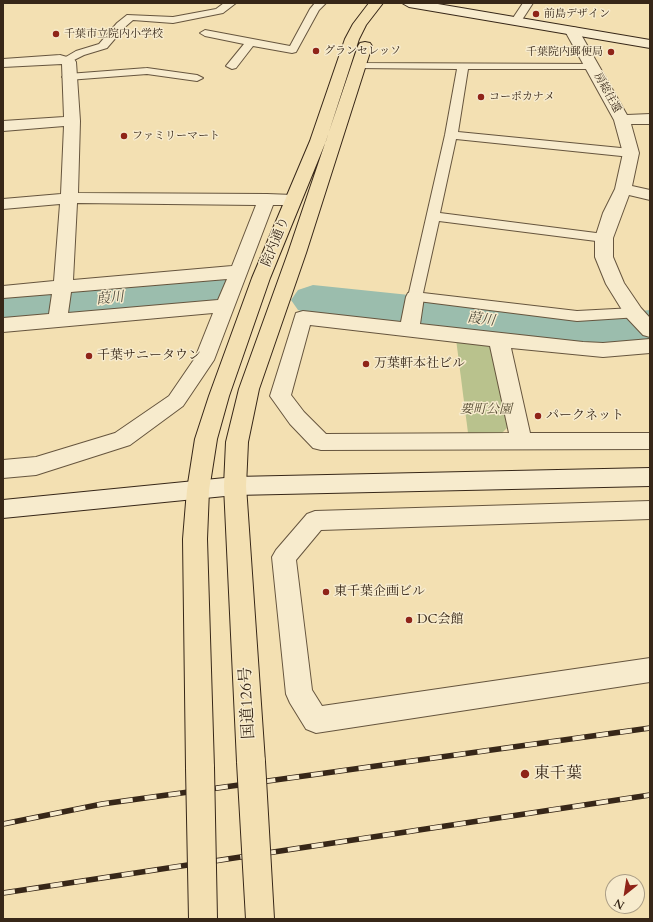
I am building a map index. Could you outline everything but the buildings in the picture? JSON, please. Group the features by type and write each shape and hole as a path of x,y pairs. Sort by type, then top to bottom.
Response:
{"highway":[{"name":"院内通り","path":"198,490 206,439 219,396 261,278 318,141 352,39 360,24 376,3"},
{"name":"院内通り","path":"235,486 237,442 249,389 359,66 366,40 390,3"},
{"name":"国道126号","path":"235,486 260,919"},
{"path":"198,490 195,539 203,919"}],"street":[{"path":"409,3 650,44"},
{"name":"房総往還","path":"572,30 622,120 631,153 624,189 612,213 604,238 604,257 614,284 643,318"},
{"path":"3,63 60,59 69,62 68,77 72,121 69,198 62,289 58,316"},
{"path":"622,120 650,119"},
{"path":"3,126 72,121"},
{"path":"624,189 650,195"},
{"path":"3,204 69,198 293,200"},
{"path":"3,470 36,466 122,439 176,401 204,360 237,272 267,199"},
{"path":"3,292 62,289 237,272"},
{"path":"408,330 416,297"},
{"path":"3,325 58,316 224,306"},
{"path":"650,346 604,350 303,318 280,396 297,418 321,442 650,441"},
{"path":"499,340 521,441"},
{"path":"3,509 235,486 650,477"},
{"path":"650,510 315,521 284,557 299,694 316,720 650,670"}],"lane":[{"path":"64,61 80,53 103,46 130,17 173,20 219,11 231,3"},
{"path":"205,33 292,50 315,9 321,3"},
{"path":"516,21 528,3"},
{"path":"232,66 250,43"},
{"path":"359,66 591,66"},
{"path":"463,66 451,135 416,297 577,316 643,318"},
{"path":"68,77 147,71 197,78"},
{"path":"451,135 631,153"},
{"path":"434,216 604,238"}],"green space":[{"name":"要町公園","path":"456,339 486,343 494,348 510,425 501,434 468,433"}],"waterway":[{"name":"葭川","path":"3,310 217,289"},
{"name":"葭川","path":"313,300 448,314 566,330 613,330 650,326"}],"railway":[{"path":"3,824 102,804 650,728"},
{"path":"3,893 650,795"}],"place":[{"name":"前島デザイン","path":"536,14"},
{"name":"千葉市立院内小学校","path":"56,34"},
{"name":"グランセレッソ","path":"316,51"},
{"name":"千葉院内郵便局","path":"611,52"},
{"name":"コーポカナメ","path":"481,97"},
{"name":"ファミリーマート","path":"124,136"},
{"name":"千葉サニータウン","path":"89,356"},
{"name":"万葉軒本社ビル","path":"366,364"},
{"name":"パークネット","path":"538,416"},
{"name":"東千葉企画ビル","path":"326,592"},
{"name":"DC会館","path":"409,620"},
{"name":"東千葉","path":"525,774"}]}
